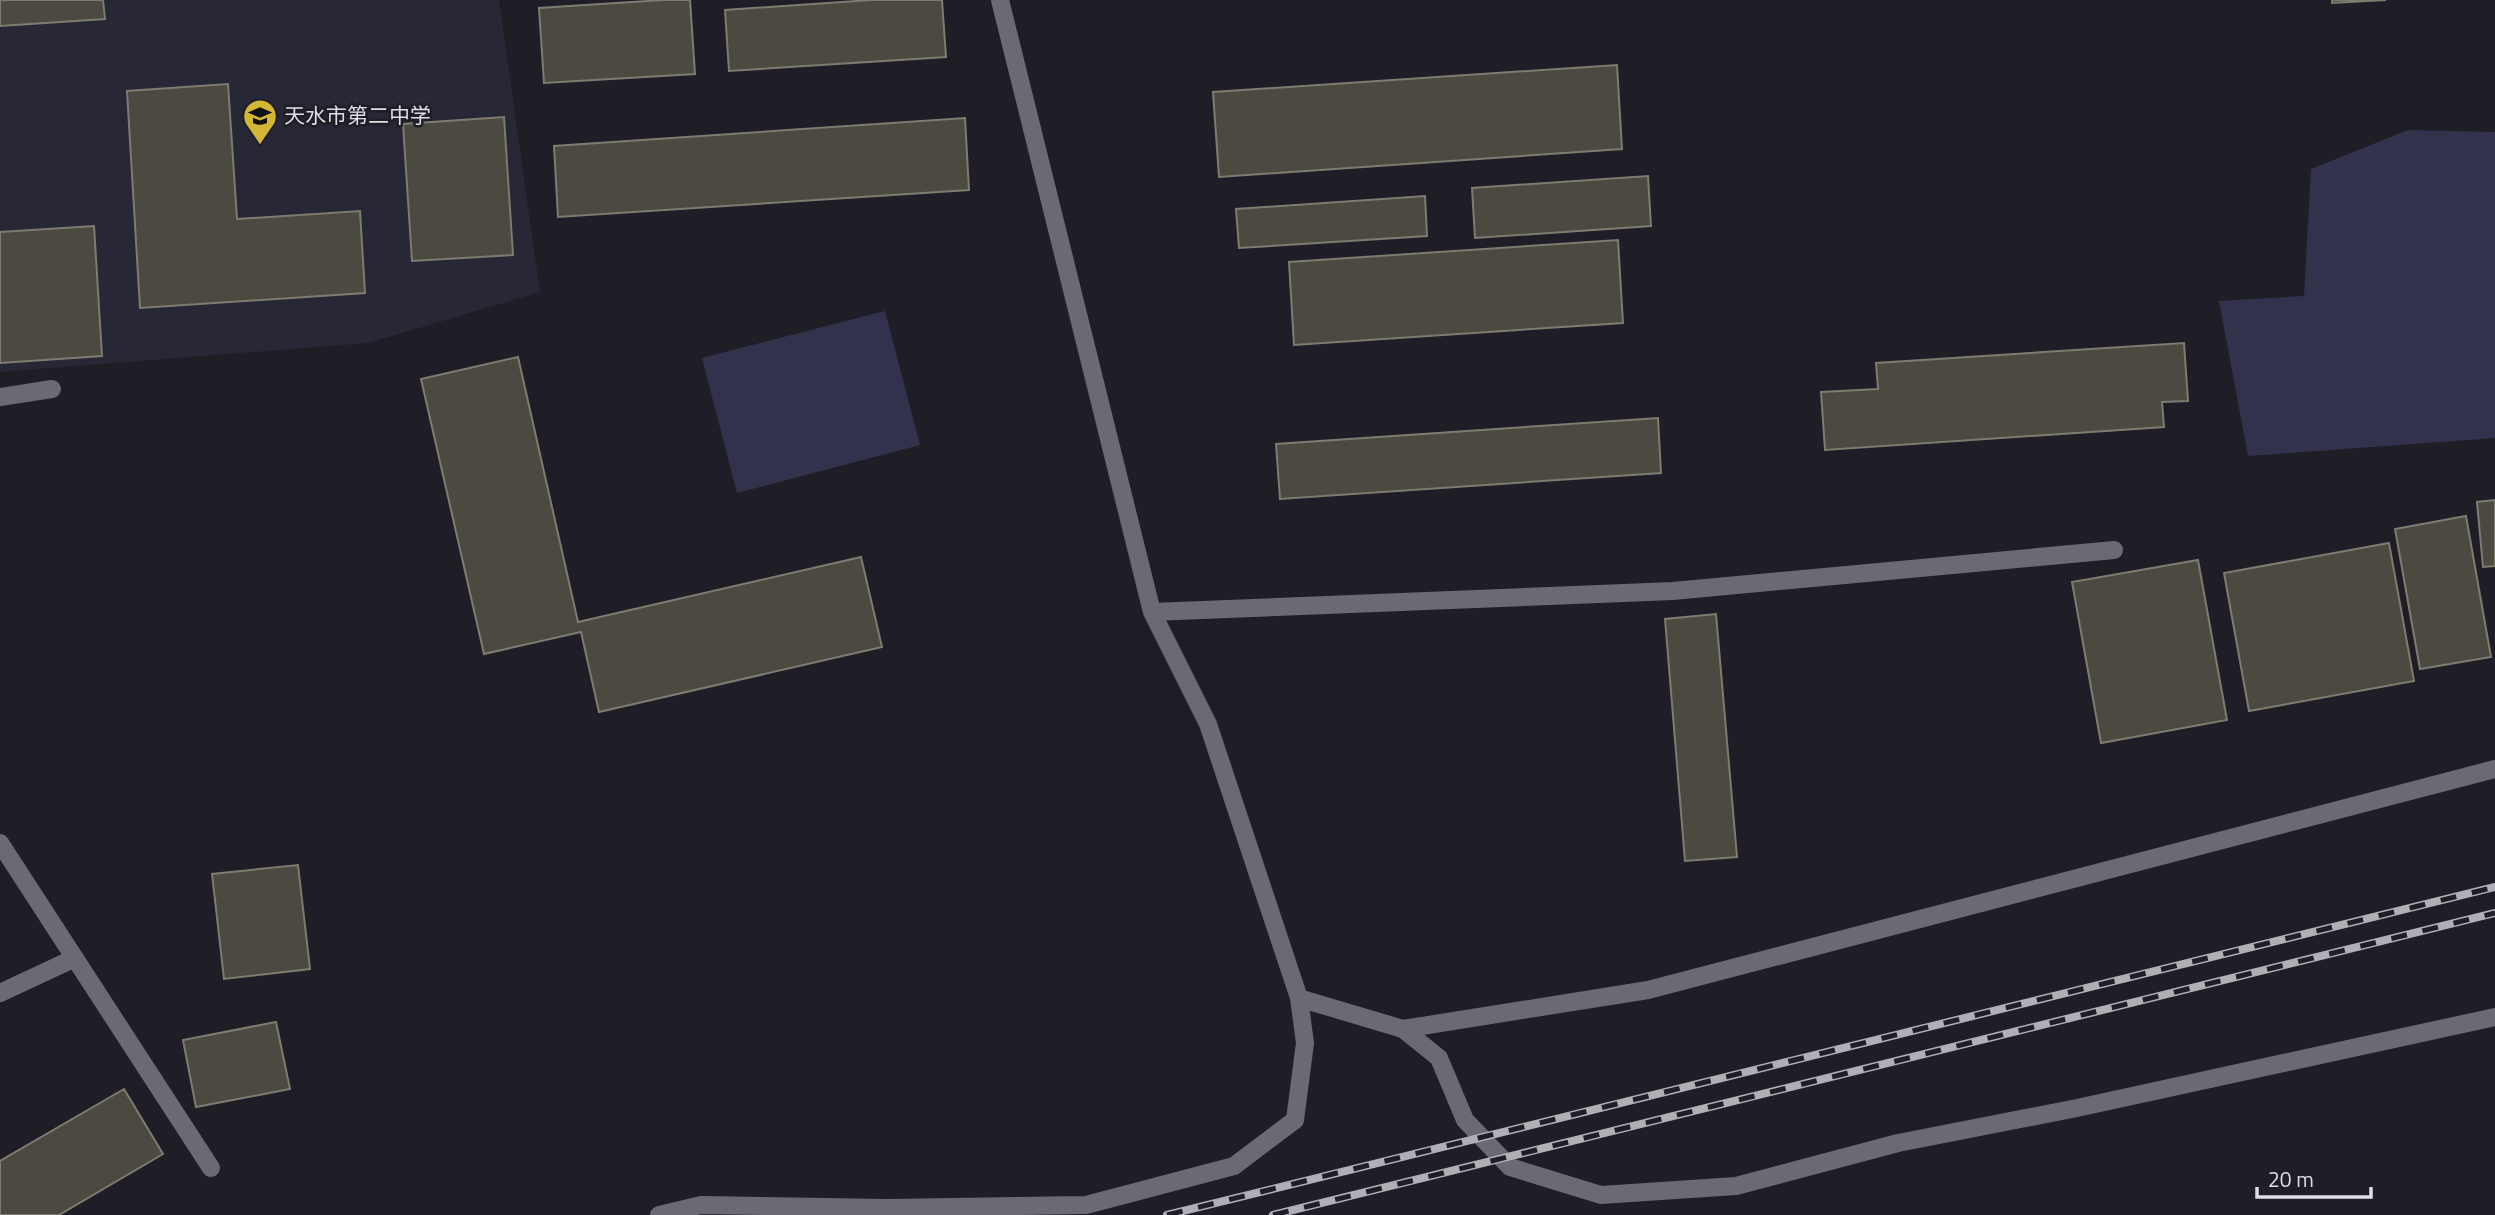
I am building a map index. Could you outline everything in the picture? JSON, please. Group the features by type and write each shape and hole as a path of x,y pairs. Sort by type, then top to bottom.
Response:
{"street":[{"path":"659,1215 701,1205 887,1208 1086,1205 1234,1166 1295,1119 1305,1044 1300,999 1208,724 1152,612 1000,0"},
{"path":"0,397 52,389"},
{"path":"1152,612 1673,591 2114,550"},
{"path":"1403,1029 1648,990 2495,769"},
{"path":"0,843 211,1168"},
{"path":"0,993 75,958"},
{"path":"1300,999 1403,1029 1439,1058 1465,1120 1510,1167 1601,1195 1736,1186 1898,1143 2104,1102 2495,1017"}],"shaded area":[{"name":"天水市第二中学","path":"0,0 499,0 540,292 368,343 0,372"},
{"path":"2408,130 2495,132 2495,438 2248,456 2219,301 2304,296 2311,169"},
{"path":"885,311 920,445 737,493 702,358"}],"building":[{"path":"0,0 103,0 105,19 0,26"},
{"path":"690,0 695,74 544,83 539,8"},
{"path":"871,0 942,0 946,57 729,71 725,10"},
{"path":"2332,0 2386,0 2332,3"},
{"path":"1617,65 1622,149 1219,177 1213,92"},
{"path":"228,84 237,219 360,211 365,293 140,308 127,91"},
{"path":"504,117 513,255 412,261 403,124"},
{"path":"965,118 969,190 558,217 554,146"},
{"path":"1648,176 1651,226 1475,238 1472,188"},
{"path":"1425,196 1427,236 1239,248 1236,209"},
{"path":"94,226 102,356 0,363 0,232"},
{"path":"1618,240 1623,323 1294,345 1289,262"},
{"path":"2184,343 2188,401 2162,402 2164,427 1825,450 1821,392 1878,389 1876,363"},
{"path":"518,357 578,622 861,557 882,647 599,712 581,632 484,654 421,379"},
{"path":"1658,418 1661,473 1280,499 1276,444"},
{"path":"2495,500 2495,566 2483,567 2477,502"},
{"path":"2466,516 2491,657 2420,669 2395,529"},
{"path":"2389,543 2414,681 2249,711 2224,573"},
{"path":"2198,560 2227,720 2101,743 2072,582"},
{"path":"1716,614 1737,857 1685,861 1665,619"},
{"path":"298,865 310,969 224,979 212,874"},
{"path":"276,1022 290,1089 196,1107 183,1040"},
{"path":"124,1089 163,1154 59,1215 0,1215 0,1161"}],"railway":[{"path":"1167,1215 2495,887"},
{"path":"1273,1215 2495,913"}],"place":[{"name":"天水市第二中学","path":"260,146"}]}
